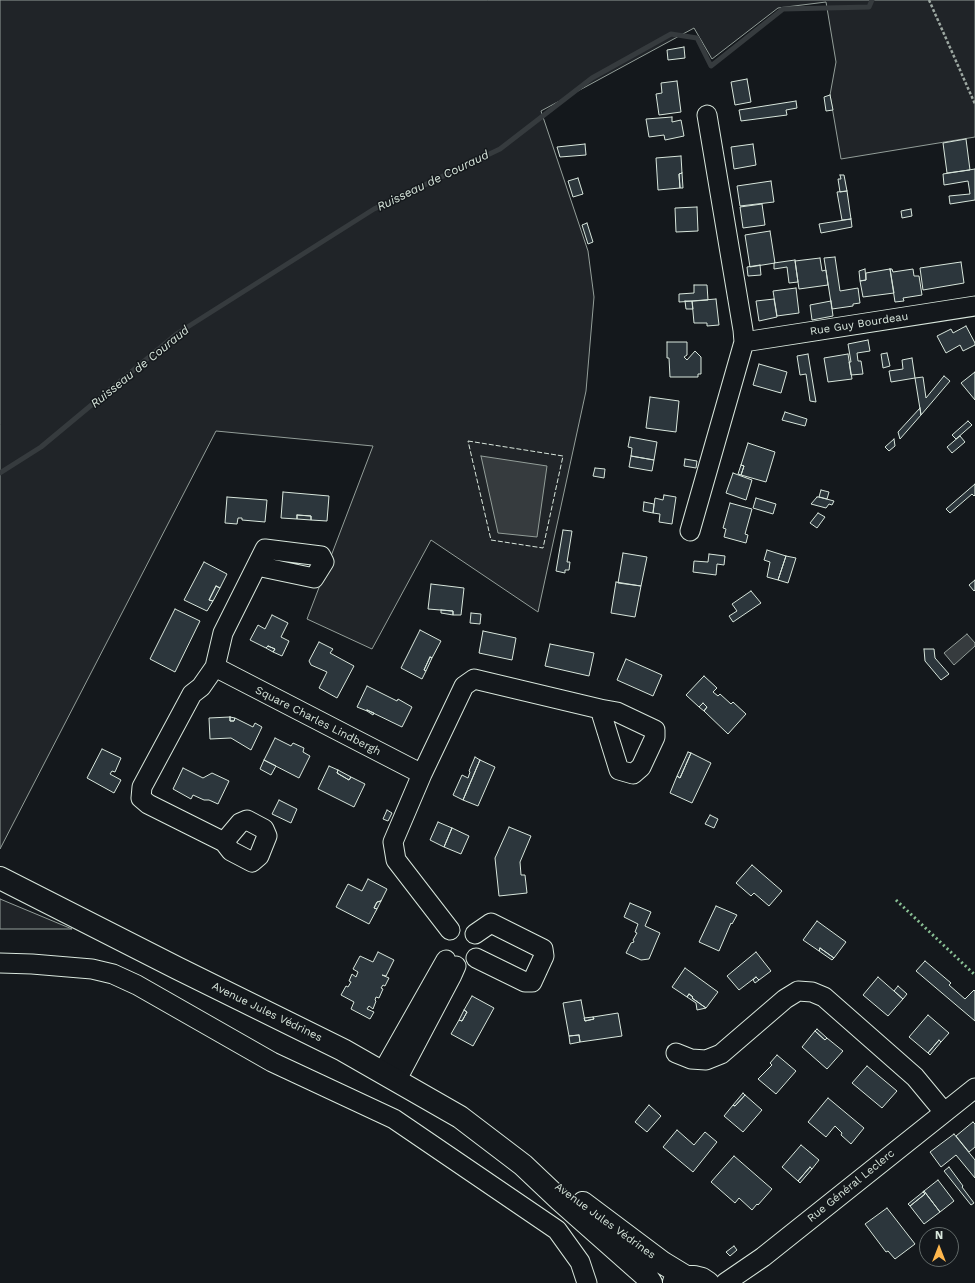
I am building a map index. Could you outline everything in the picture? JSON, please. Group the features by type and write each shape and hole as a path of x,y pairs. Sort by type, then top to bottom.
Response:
{"main road":[{"name":"Avenue Jules Védrines","path":"0,878 343,1050 460,1117 523,1165 647,1277 651,1283"},
{"name":"Avenue Jules Védrines","path":"523,1165 566,1190 663,1263 680,1280 694,1277 702,1279 708,1283"}],"street":[{"path":"690,531 744,342 707,115"},
{"name":"Rue Guy Bourdeau","path":"744,342 975,306"},
{"path":"224,842 148,804 142,798 142,787 192,694 201,687 215,667 223,633 257,566"},
{"name":"Square Charles Lindbergh","path":"215,667 422,774"},
{"path":"450,930 396,860 393,842 422,774 464,686 474,680 600,710"},
{"path":"475,934 491,923 543,949 544,956 532,982 525,982 476,958"},
{"path":"389,1077 452,975 451,963 441,950 442,939 450,930 456,928 470,930 475,934 480,946 476,958 471,963 465,965 451,963"},
{"path":"0,963 92,969 113,974 138,985 272,1062 394,1119 557,1230 580,1262 587,1283"},
{"path":"676,1053 691,1059 706,1060 721,1054 785,999 798,991 812,992 824,996 915,1077 944,1112"},
{"name":"Rue Général Leclerc","path":"725,1283 763,1256 975,1088"}],"path":[{"path":"929,0 975,104"}],"shaded area":[{"path":"0,0 975,0 975,137 841,159 830,95 836,62 826,2 778,8 712,59 694,28 541,111 588,251 594,297 586,391 538,612 431,540 372,649 307,619 373,446 216,431 0,849"},
{"path":"481,456 547,466 537,537 498,533"},
{"path":"967,634 975,643 975,646 954,665 944,653"},
{"path":"0,899 72,929 0,929"}],"building":[{"path":"684,47 685,58 668,60 667,50"},
{"path":"747,79 751,102 735,105 731,82"},
{"path":"677,81 681,112 659,115 656,94 662,93 661,83"},
{"path":"830,95 833,110 826,111 824,97"},
{"path":"796,101 797,108 786,110 787,115 741,121 739,110"},
{"path":"672,117 672,122 681,120 684,136 665,140 664,135 649,137 646,119"},
{"path":"966,139 970,170 947,173 943,143"},
{"path":"585,144 586,155 560,157 557,147"},
{"path":"753,144 756,165 734,169 731,147"},
{"path":"681,156 682,173 679,174 680,188 658,190 656,158"},
{"path":"975,169 975,200 950,204 949,196 970,194 968,181 944,185 943,174"},
{"path":"682,173 683,188 680,188 679,174"},
{"path":"840,175 844,175 847,191 840,192 838,179 841,179"},
{"path":"578,178 583,194 573,197 568,181"},
{"path":"771,181 774,202 740,206 737,186"},
{"path":"847,191 851,219 842,220 837,192"},
{"path":"762,204 765,225 743,228 740,207"},
{"path":"697,207 698,231 676,232 675,208"},
{"path":"911,209 912,216 902,218 901,211"},
{"path":"851,219 852,227 821,233 819,224"},
{"path":"587,223 593,242 588,244 582,225"},
{"path":"770,231 775,263 750,267 745,235"},
{"path":"835,257 840,291 858,288 860,303 853,304 853,306 832,309 824,258"},
{"path":"820,258 822,271 826,270 828,285 799,289 795,261"},
{"path":"795,260 798,282 789,283 787,267 774,269 774,263"},
{"path":"961,262 964,283 923,290 920,268"},
{"path":"760,265 761,275 748,276 747,267"},
{"path":"865,269 866,280 860,281 859,271"},
{"path":"890,269 892,269 893,272 913,269 914,276 919,276 922,295 903,298 904,301 895,302"},
{"path":"890,269 894,293 863,297 860,281 866,280 866,273"},
{"path":"694,285 707,285 708,300 679,302 679,294 694,293"},
{"path":"796,288 799,313 777,316 773,291"},
{"path":"716,299 719,325 707,326 707,323 694,323 692,301"},
{"path":"774,299 777,317 759,321 756,301"},
{"path":"685,301 692,301 693,309 686,309"},
{"path":"831,301 833,316 812,320 810,305"},
{"path":"966,326 975,345 963,351 960,345 946,353 937,336 951,329 953,333"},
{"path":"868,340 870,351 857,353 858,361 861,361 863,374 851,375 849,362 851,362 848,344"},
{"path":"667,342 687,342 687,355 684,357 687,360 695,351 701,357 701,374 698,374 698,377 670,377 669,358 667,358"},
{"path":"887,353 890,366 883,368 881,354"},
{"path":"808,354 816,402 810,401 806,374 800,375 797,356"},
{"path":"848,354 852,379 828,382 824,358"},
{"path":"912,358 915,378 891,382 889,371 903,369 902,360"},
{"path":"759,364 787,372 781,393 753,385"},
{"path":"975,372 975,400 961,383"},
{"path":"944,376 950,381 921,415 915,378 923,377 926,398"},
{"path":"650,397 679,401 676,432 646,428"},
{"path":"920,408 921,415 900,439 898,432"},
{"path":"785,412 807,419 805,426 782,420"},
{"path":"968,421 972,425 956,439 952,435"},
{"path":"960,436 965,442 952,453 947,447"},
{"path":"630,437 657,442 654,460 631,456 632,448 628,447"},
{"path":"894,439 895,446 889,451 885,447"},
{"path":"748,443 775,452 766,482 741,475 744,466 741,465"},
{"path":"631,456 654,460 652,471 629,467"},
{"path":"685,459 697,461 696,468 684,466"},
{"path":"741,465 744,466 741,475 738,474"},
{"path":"595,468 605,469 604,478 593,476"},
{"path":"733,473 752,480 746,500 726,493"},
{"path":"975,484 974,496 972,494 950,513 946,509"},
{"path":"821,490 829,492 827,499 819,497"},
{"path":"283,492 329,496 327,521 311,520 311,516 297,515 297,519 281,518"},
{"path":"664,495 676,497 672,524 659,522 660,514 653,513 655,498 663,500"},
{"path":"227,497 267,500 265,522 242,520 242,518 238,518 237,524 225,523"},
{"path":"817,497 834,501 832,505 829,504 826,508 811,504"},
{"path":"756,498 776,504 773,514 753,508"},
{"path":"644,502 654,504 653,513 643,511"},
{"path":"730,503 752,509 745,534 748,535 746,543 724,537 726,529 723,528"},
{"path":"818,513 825,517 817,528 810,523"},
{"path":"297,515 311,516 311,520 297,519"},
{"path":"563,530 572,531 567,562 570,562 569,570 565,570 565,573 556,571"},
{"path":"767,550 786,556 778,580 767,577 770,562 764,560"},
{"path":"623,553 647,557 641,586 618,583"},
{"path":"709,554 725,556 724,565 717,564 716,575 693,572 694,561 708,562"},
{"path":"786,556 796,558 788,583 778,580"},
{"path":"204,562 227,574 220,588 216,586 209,600 213,601 207,611 184,600"},
{"path":"975,580 975,590 974,591 969,585"},
{"path":"616,582 641,586 635,617 611,613"},
{"path":"431,584 464,588 461,615 453,615 453,611 428,609"},
{"path":"216,586 220,588 213,601 209,600"},
{"path":"751,591 761,603 733,622 729,616 737,611 732,604"},
{"path":"175,609 200,621 175,672 150,659"},
{"path":"441,610 453,611 453,615 441,613"},
{"path":"471,613 481,614 480,624 470,623"},
{"path":"272,615 288,623 281,637 289,641 282,656 273,652 275,649 268,646 266,648 250,640 258,625 265,629"},
{"path":"420,630 441,641 432,658 430,657 422,679 401,668"},
{"path":"483,631 516,638 512,660 479,653"},
{"path":"319,642 333,649 330,653 354,666 337,698 319,688 327,672 311,665 309,661"},
{"path":"550,644 594,653 589,676 545,666"},
{"path":"268,646 275,649 273,652 266,648"},
{"path":"924,649 934,649 935,658 949,674 941,680 925,661"},
{"path":"430,657 432,658 426,671 424,670"},
{"path":"626,659 662,675 653,696 617,680"},
{"path":"704,676 717,688 713,692 718,696 720,694 731,704 733,702 746,714 728,734 704,711 707,707 703,703 699,707 686,695"},
{"path":"367,686 397,701 398,699 412,707 402,727 367,710 357,707"},
{"path":"703,703 707,707 704,711 699,707"},
{"path":"367,711 374,713 373,715"},
{"path":"230,717 235,718 234,721 230,721"},
{"path":"230,717 230,721 234,721 235,718 253,727 255,723 262,727 251,750 231,738 210,739 209,718"},
{"path":"275,738 291,746 293,743 304,748 303,752 310,756 299,778 264,760"},
{"path":"102,749 121,758 115,772 112,771 110,774 121,780 114,793 87,778"},
{"path":"688,752 691,753 680,778 677,776"},
{"path":"691,753 711,763 692,803 670,793 677,776 680,778"},
{"path":"475,757 480,760 463,800 453,795 462,775 468,778 469,771"},
{"path":"264,760 276,766 271,775 260,769"},
{"path":"480,760 495,767 478,806 463,800"},
{"path":"329,766 338,770 337,773 349,780 351,777 365,784 354,807 318,789"},
{"path":"183,768 203,778 212,773 229,781 218,804 193,795 191,799 173,789"},
{"path":"338,770 351,777 349,780 337,773"},
{"path":"279,800 297,809 291,823 272,814"},
{"path":"387,810 392,813 388,821 383,819"},
{"path":"710,815 718,819 714,828 705,824"},
{"path":"438,822 452,828 444,847 430,840"},
{"path":"509,827 531,836 520,862 521,875 525,875 527,893 499,896 495,858"},
{"path":"452,828 469,836 461,854 444,847"},
{"path":"752,865 782,891 769,906 754,893 751,896 736,883"},
{"path":"368,879 387,889 381,901 377,902 374,908 377,909 369,924 336,907 348,884 362,891"},
{"path":"381,901 377,909 374,908 377,902"},
{"path":"630,903 651,912 645,926 660,933 649,959 641,960 626,953 631,943 634,942 633,940 637,933 635,932 638,924 624,917"},
{"path":"716,906 737,915 732,924 731,923 719,951 699,942"},
{"path":"817,921 846,942 834,958 820,948 819,951 803,940"},
{"path":"820,948 834,958 832,960 819,951"},
{"path":"378,952 394,960 386,976 382,975 389,978 385,986 383,985 381,988 383,989 379,998 376,997 373,1009 369,1006 367,1009 374,1012 370,1019 351,1009 354,1002 341,995 346,986 348,987 351,982 349,981 352,974 356,977 358,972 353,969 360,956 373,962"},
{"path":"756,952 771,971 759,980 756,977 739,990 727,976"},
{"path":"925,961 951,983 949,985 965,999 974,990 975,991 975,1021 916,971"},
{"path":"685,968 718,992 706,1008 689,994 687,997 672,987"},
{"path":"756,977 759,980 755,983 753,980"},
{"path":"878,977 903,999 888,1016 863,995"},
{"path":"898,986 907,994 903,999 894,991"},
{"path":"689,994 706,1008 697,1010 696,1003 687,997"},
{"path":"472,996 494,1008 473,1046 451,1034 459,1020 462,1021 467,1012 464,1010"},
{"path":"581,1000 585,1021 594,1019 593,1017 618,1013 622,1036 580,1042 579,1035 569,1036 563,1003"},
{"path":"464,1010 467,1012 462,1021 459,1020"},
{"path":"928,1015 949,1033 941,1042 939,1040 928,1053 909,1037"},
{"path":"593,1017 594,1019 585,1021 584,1018"},
{"path":"817,1029 827,1038 825,1040 815,1031"},
{"path":"815,1031 825,1040 827,1038 843,1051 827,1069 802,1047"},
{"path":"579,1035 580,1042 570,1044 569,1036"},
{"path":"939,1040 941,1042 930,1055 928,1053"},
{"path":"777,1055 796,1071 776,1094 758,1079 772,1065 770,1063"},
{"path":"867,1066 897,1091 882,1108 852,1083"},
{"path":"743,1093 745,1095 735,1106 733,1105"},
{"path":"745,1095 762,1110 743,1132 724,1116 733,1105 735,1106"},
{"path":"828,1098 864,1128 851,1144 841,1135 842,1133 835,1126 826,1137 808,1122"},
{"path":"649,1105 661,1116 647,1132 635,1122"},
{"path":"973,1122 975,1124 975,1147 969,1152 956,1136"},
{"path":"677,1130 694,1145 705,1132 717,1142 693,1172 663,1147"},
{"path":"954,1134 975,1160 975,1178 956,1155 941,1167 930,1152"},
{"path":"801,1145 819,1160 812,1169 810,1167 798,1181 782,1167"},
{"path":"734,1156 772,1189 752,1210 739,1198 735,1203 711,1182"},
{"path":"810,1167 812,1169 800,1183 798,1181"},
{"path":"949,1167 974,1203 971,1205 944,1171"},
{"path":"938,1180 954,1201 940,1212 924,1191"},
{"path":"924,1191 940,1212 924,1224 910,1206 925,1194 923,1192"},
{"path":"923,1192 925,1194 910,1206 908,1204"},
{"path":"887,1208 915,1244 895,1259 888,1251 886,1252 865,1224"},
{"path":"734,1246 737,1250 730,1256 726,1252"}],"waterway":[{"name":"Ruisseau de Couraud","path":"0,473 41,447 178,333 374,209 500,149 592,78 671,34 697,38 711,66 783,9 869,7 872,0"}],"hedge":[{"path":"896,900 975,975"}],"fence":[{"path":"468,441 563,456 543,548 491,540 468,441"}]}
